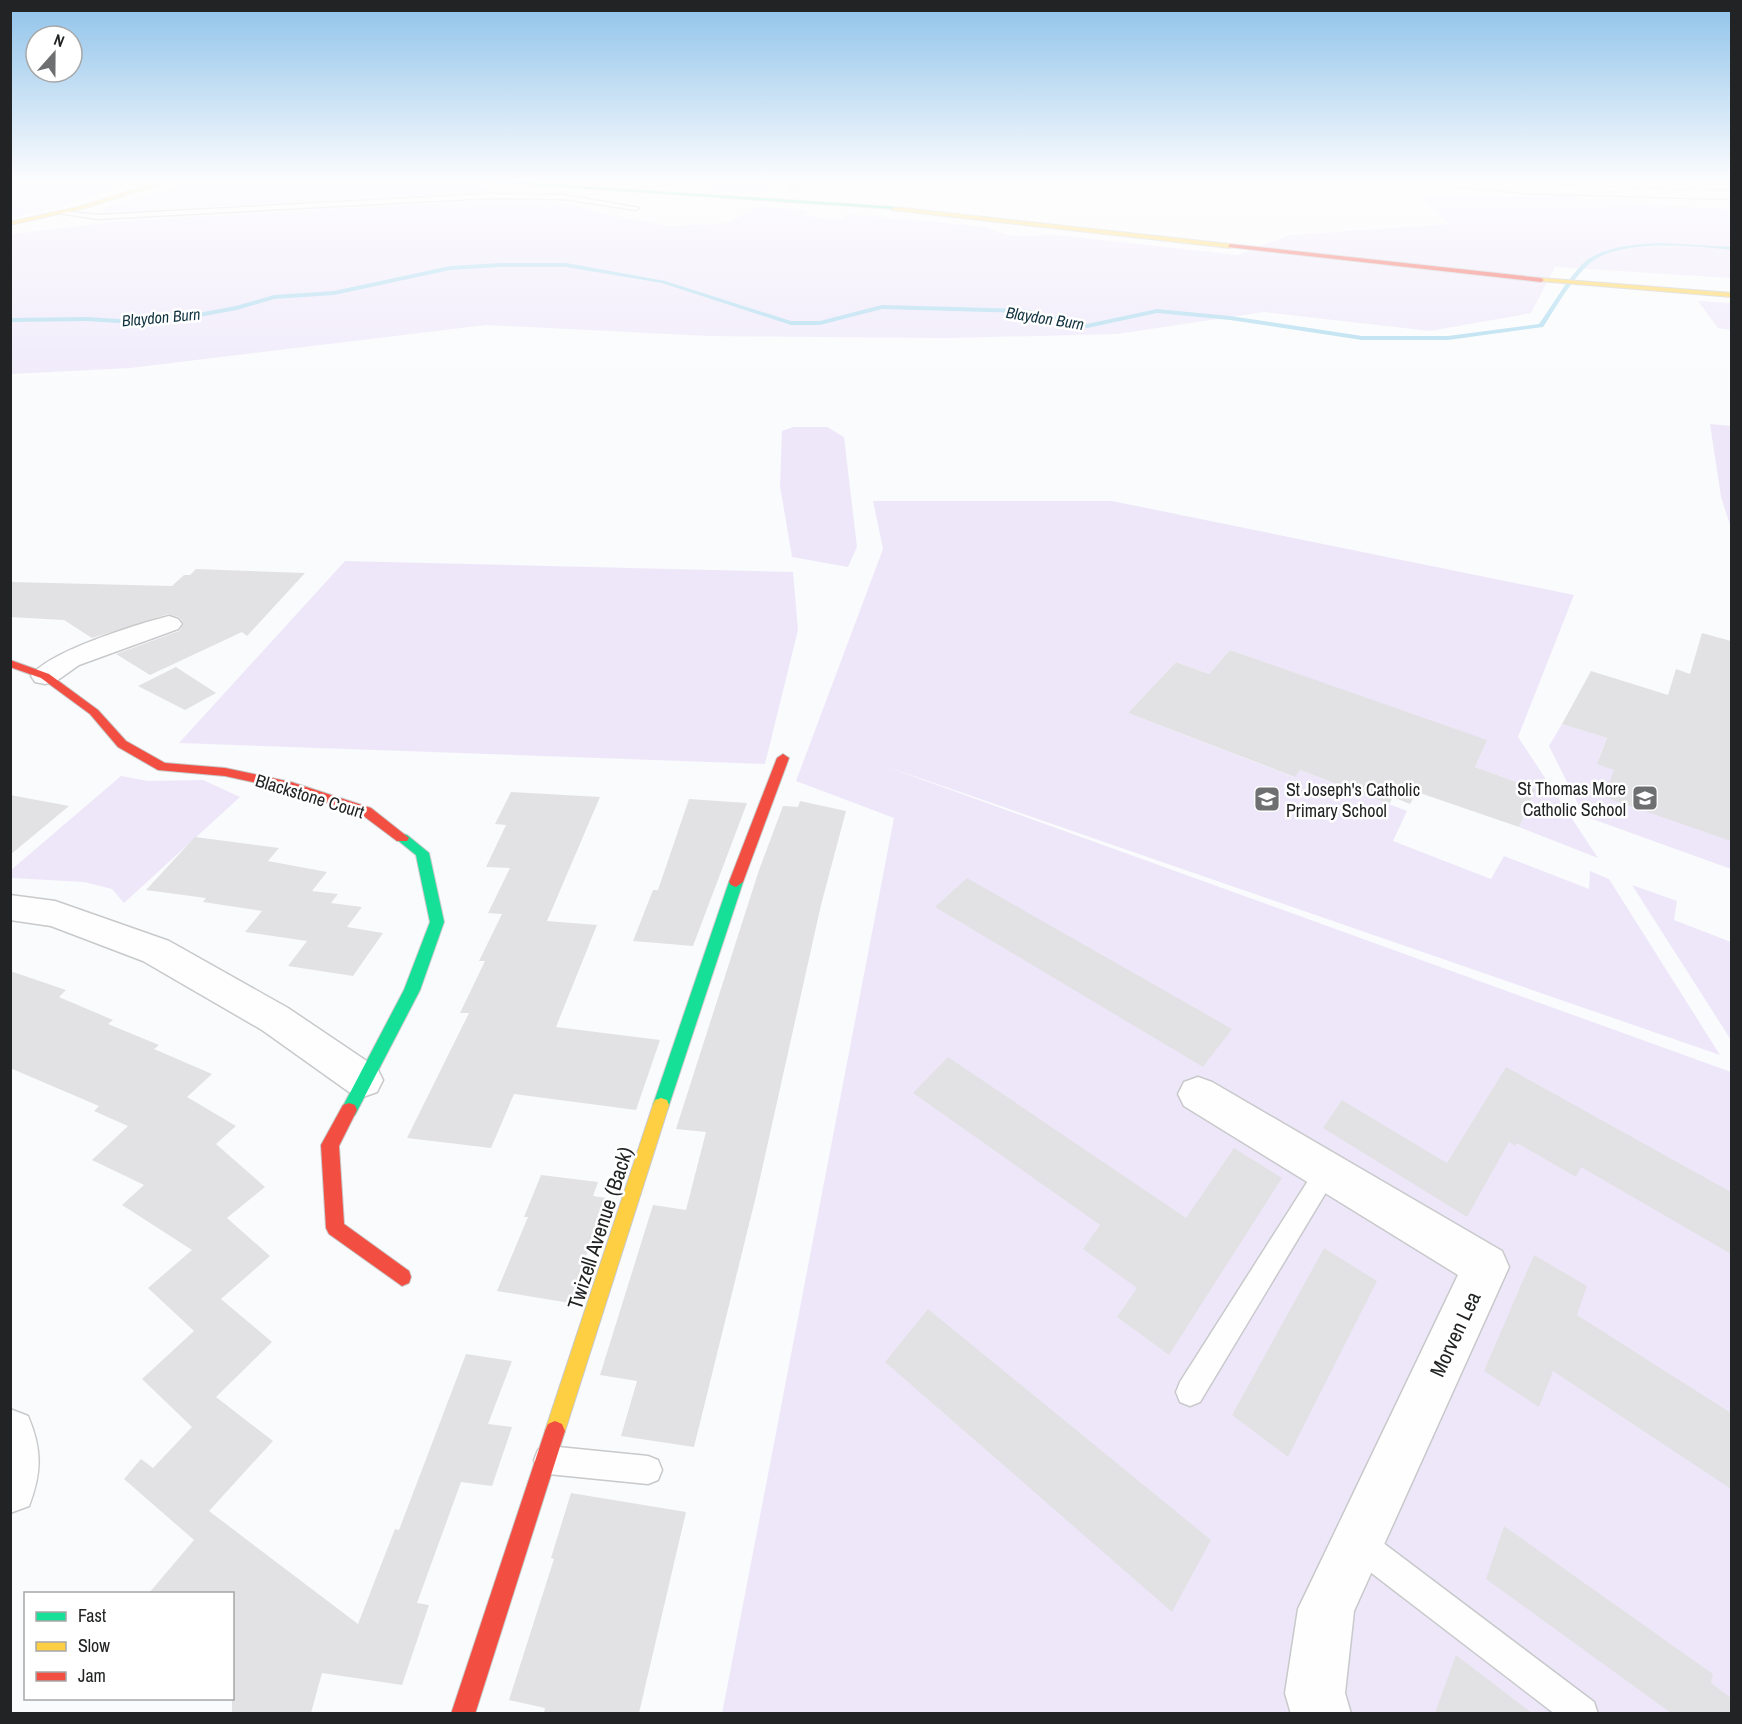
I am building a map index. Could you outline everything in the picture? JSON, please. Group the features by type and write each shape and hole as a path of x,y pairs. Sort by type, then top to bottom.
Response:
{"main road":[{"path":"1334,259 1725,294"},
{"name":"Blackstone Court","path":"10,663 45,676 94,712 122,744 162,767 225,772 287,785 354,807 366,811 422,853 437,922 412,990 330,1144 335,1228 402,1277"},
{"name":"Twizell Avenue (Back)","path":"464,1713 775,758"}],"street":[{"path":"45,676 70,659 169,624"},
{"path":"15,912 55,914 156,951 275,1019 363,1080"},
{"name":"Morven Lea","path":"1198,1094 1486,1267 1326,1609 1315,1693 1321,1713"},
{"path":"10,1434 14,1467 10,1487"}],"lane":[{"path":"1190,1392 1326,1172"},
{"path":"547,1460 648,1470"},
{"path":"1357,1542 1582,1713"}],"shaded area":[{"path":"11,259 1731,259 1731,278 1555,267 1531,313 1430,331 1264,312 1117,334 949,338 709,336 486,325 130,368 11,374"},
{"path":"1698,301 1731,303 1731,330 1718,328"},
{"path":"1710,424 1731,426 1731,528 1721,497"},
{"path":"793,427 827,427 844,437 857,547 848,567 792,557 780,486 782,431"},
{"path":"873,501 1112,501 1574,595 1518,737 1598,858 1519,827 1536,789 1475,767 1486,741 1230,650 1209,674 1176,662 1128,713 1294,777 1300,770 1407,811 1393,841 1491,879 1504,856 1589,889 1590,871 1609,879 1720,1055 879,764 1731,1072 1731,1713 722,1714 894,818 796,781 883,549"},
{"path":"345,561 793,572 798,630 765,764 179,743"},
{"path":"1562,724 1607,738 1599,758 1613,738 1731,777 1731,869 1584,816 1549,746"},
{"path":"121,776 148,781 203,780 240,797 124,903 112,889 84,882 11,878 11,870"},
{"path":"1632,885 1677,901 1674,920 1731,942 1731,1040"}],"building":[{"path":"196,569 305,573 247,636 242,632 150,675 116,654 179,631 184,624 179,617 168,614 92,638 64,620 10,617 10,582 172,586 184,575 190,575"},
{"path":"1702,633 1731,641 1731,841 1604,797 1614,770 1597,764 1607,738 1562,724 1591,671 1668,695 1676,669 1690,674"},
{"path":"1230,650 1487,740 1475,767 1536,789 1519,827 1417,792 1410,804 1393,797 1389,804 1300,770 1295,777 1128,713 1176,662 1209,674"},
{"path":"176,667 216,693 185,710 138,686"},
{"path":"511,792 600,797 547,921 597,925 556,1027 660,1040 636,1110 514,1094 491,1148 407,1138 469,1013 460,1013 485,961 479,961 502,914 488,913 510,868 486,867 506,825 495,824"},
{"path":"10,795 69,806 10,855"},
{"path":"689,799 747,803 693,946 633,941 653,890 658,890"},
{"path":"800,801 846,811 821,905 756,1196 694,1447 621,1436 637,1381 600,1375 653,1205 686,1210 706,1132 676,1129 759,870 783,806 798,807"},
{"path":"195,837 279,848 268,861 327,872 312,891 338,894 331,903 362,907 347,927 383,933 353,976 288,966 307,941 245,932 262,911 203,902 206,898 146,890"},
{"path":"967,878 1232,1029 1203,1067 935,907"},
{"path":"10,971 66,990 59,997 113,1020 108,1024 159,1045 154,1049 212,1074 187,1097 236,1126 216,1144 265,1187 227,1218 270,1256 221,1299 272,1342 216,1397 273,1441 209,1511 358,1624 395,1529 399,1530 466,1354 512,1361 488,1424 512,1427 492,1486 461,1482 417,1603 429,1605 402,1685 322,1673 311,1713 232,1713 234,1592 150,1592 194,1540 124,1479 141,1459 153,1468 192,1427 142,1379 194,1331 148,1288 192,1250 122,1205 144,1185 92,1160 128,1126 94,1111 99,1106 10,1068"},
{"path":"948,1057 1186,1218 1234,1148 1282,1178 1169,1355 1117,1317 1137,1288 1083,1249 1100,1225 913,1093"},
{"path":"1506,1067 1731,1192 1731,1254 1581,1167 1576,1177 1517,1143 1515,1146 1509,1142 1467,1217 1323,1128 1342,1100 1447,1163"},
{"path":"541,1175 598,1182 593,1196 606,1198 570,1303 497,1291 528,1217 524,1217"},
{"path":"1324,1248 1377,1281 1288,1457 1232,1415"},
{"path":"1534,1255 1587,1286 1577,1315 1731,1413 1731,1489 1553,1371 1539,1407 1484,1371"},
{"path":"928,1309 1211,1540 1172,1612 885,1362"},
{"path":"571,1493 686,1512 639,1713 544,1713 545,1708 509,1700 554,1559 551,1558"},
{"path":"1504,1526 1713,1674 1711,1683 1731,1698 1731,1713 1671,1713 1486,1579"},
{"path":"1456,1655 1532,1713 1435,1713"}],"waterway":[{"name":"Blaydon Burn","path":"10,320 86,319 136,322 193,316 237,308 274,297 334,293 450,268 566,265 663,282 791,323 820,323 882,307 1024,311 1087,326 1157,311 1230,318 1362,338 1448,338 1541,326 1573,281 1592,259"}],"traffic: fast":[{"path":"349,1110 412,990 437,922 422,853 402,838"},
{"path":"661,1105 736,882"}],"traffic: slow":[{"path":"1541,280 1732,295"},
{"path":"555,1431 661,1105"}],"traffic: jam":[{"path":"1353,259 1541,280"},
{"path":"10,663 45,676 94,712 122,744 162,767 225,772 287,785 366,811 402,838"},
{"path":"736,882 783,758"},
{"path":"349,1110 330,1145 335,1228 402,1277"},
{"path":"463,1714 555,1431"}],"place":[{"name":"St Thomas More Catholic School","path":"1645,798"},
{"name":"St Joseph's Catholic Primary School","path":"1267,799"}]}
